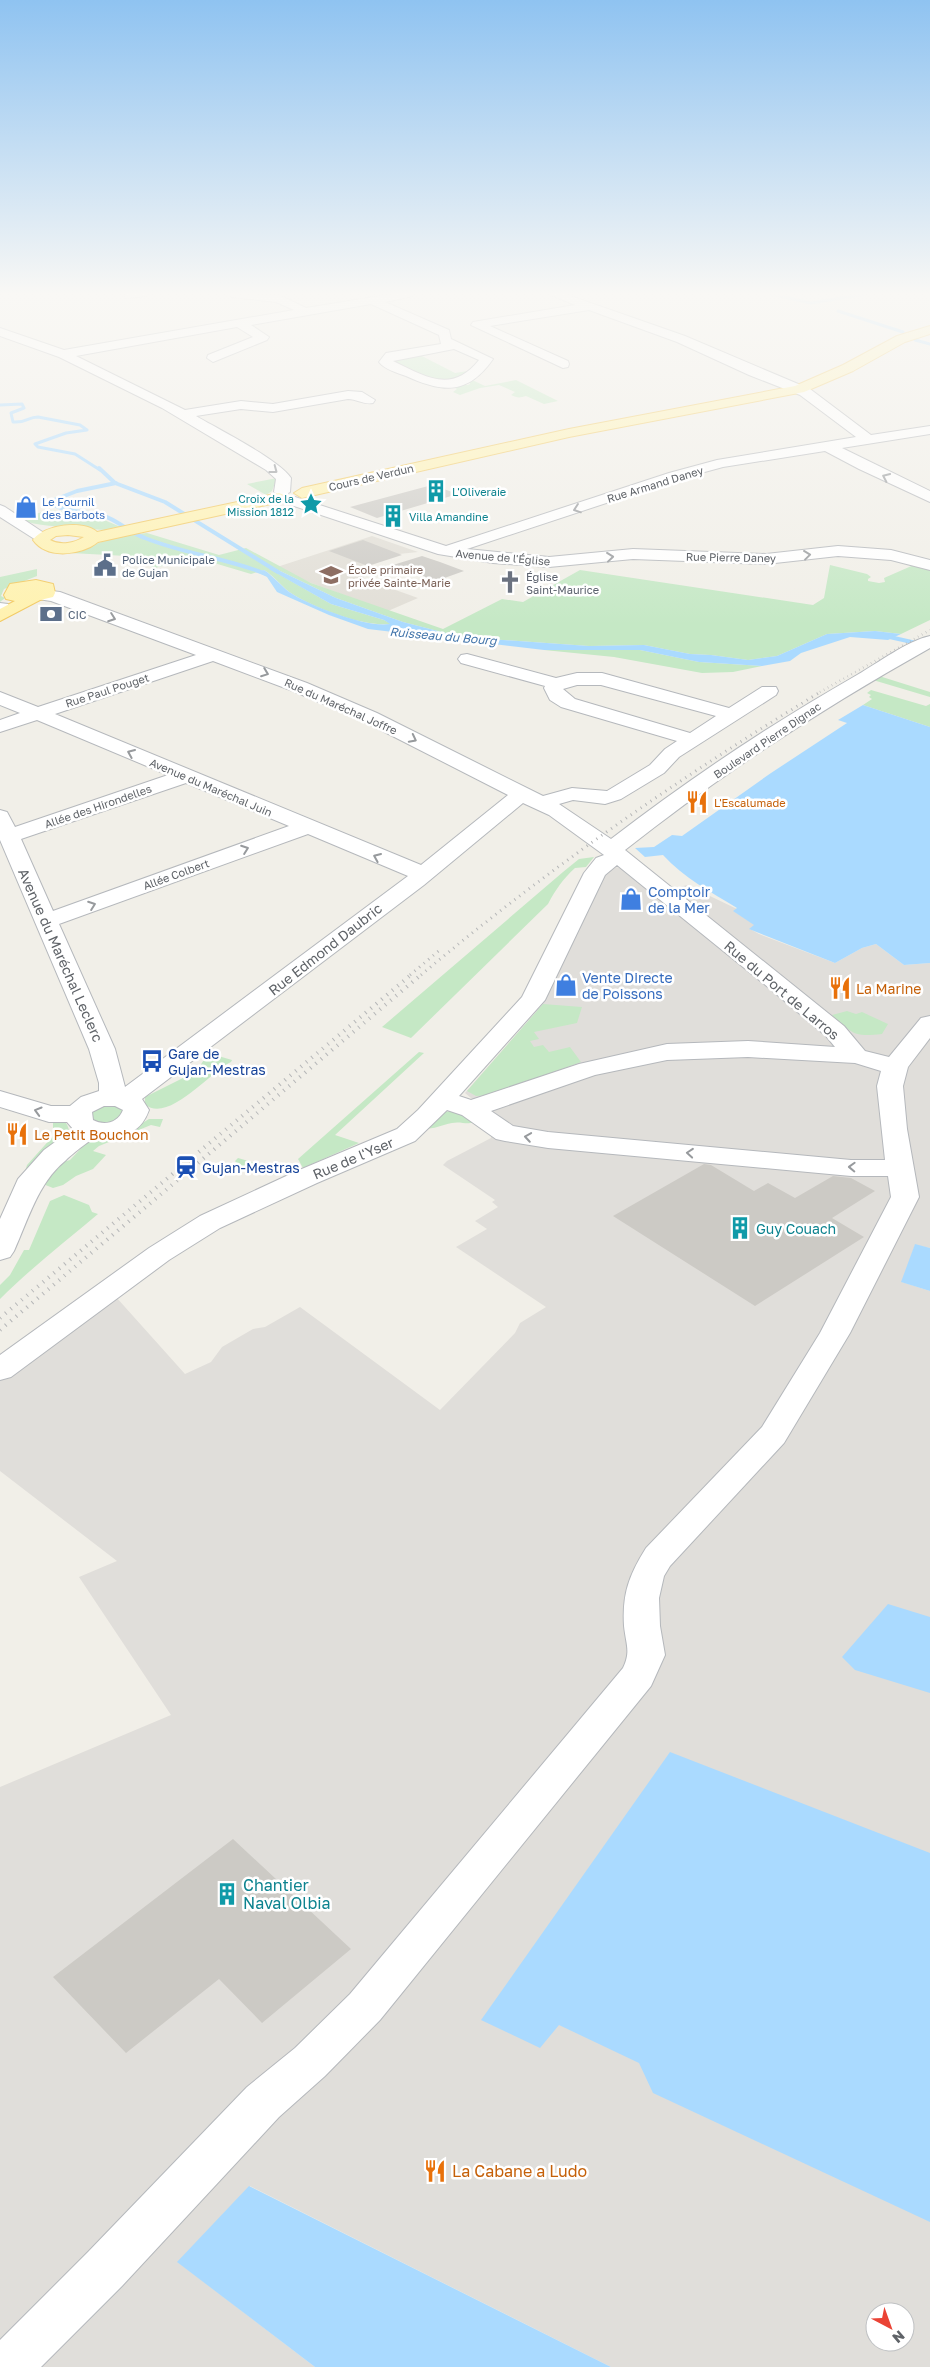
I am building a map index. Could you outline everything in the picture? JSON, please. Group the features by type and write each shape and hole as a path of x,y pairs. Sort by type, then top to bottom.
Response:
{"main road":[{"name":"Cours de Verdun","path":"92,536 175,522 572,432 717,404"},
{"path":"47,542 60,530 77,530 92,536"},
{"path":"0,610 45,580 63,555 92,536"},
{"path":"47,542 78,546"},
{"path":"45,580 52,555 47,542"},
{"path":"0,610 14,596 12,594 13,590 45,580"}],"street":[{"path":"164,404 183,414 277,472 284,478 291,496"},
{"path":"183,414 231,406 273,408 293,404"},
{"path":"823,404 867,439"},
{"name":"Rue Armand Daney","path":"444,551 722,463 930,430"},
{"path":"827,446 864,466 930,497"},
{"name":"Avenue de l'Église","path":"291,496 330,512 444,551 493,558 561,562"},
{"path":"0,510 47,542"},
{"path":"20,524 60,530"},
{"name":"Rue Pierre Daney","path":"561,562 633,554 766,559 838,551 891,555 930,564"},
{"name":"Rue du Maréchal Joffre","path":"45,580 54,596 300,687 370,717 532,799 597,838 615,853"},
{"name":"Boulevard Pierre Dignac","path":"615,853 665,808 812,710 922,646"},
{"name":"Rue Paul Pouget","path":"0,726 214,655"},
{"path":"467,659 558,684"},
{"path":"692,740 568,703 557,696 553,688 558,684 578,679 602,679 733,715"},
{"name":"Rue Edmond Daubric","path":"0,1251 32,1179 84,1121 86,1104 93,1101 118,1099 210,1037 423,874 453,848 532,799 572,794 605,798 614,795 657,769 672,753 769,691"},
{"name":"Avenue du Maréchal Juin","path":"0,698 306,827 423,874"},
{"name":"Allée des Hirondelles","path":"4,826 186,776"},
{"name":"Avenue du Maréchal Leclerc","path":"4,826 102,1049 118,1099"},
{"name":"Allée Colbert","path":"46,921 306,827"},
{"name":"Rue du Port de Larros","path":"615,853 828,1025 840,1036 856,1056"},
{"name":"Rue de l'Yser","path":"0,1370 180,1240 230,1212 406,1135 442,1099 533,1000 596,873 615,853"},
{"path":"7,2367 105,2269 263,2102 310,2062 365,2008 638,1676 647,1655 642,1626 642,1598 647,1575 658,1558 773,1435 835,1333 905,1197 894,1129 890,1086 896,1067 905,1052 930,1023"},
{"path":"471,1109 588,1070 667,1052 748,1049 856,1056 896,1067"},
{"path":"0,1099 49,1114 84,1121"},
{"path":"442,1099 471,1109 505,1133 548,1140 851,1168 900,1168"}],"shaded area":[{"name":"École primaire privée Sainte-Marie","path":"372,536 418,552 399,554 362,566 374,572 362,578 418,598 388,611 311,583 277,567"},
{"path":"613,867 624,868 655,893 687,885 737,909 734,911 755,925 750,929 759,934 835,963 862,948 876,944 904,965 930,963 930,1248 915,1245 902,1282 930,1291 930,2367 611,2367 250,2186 178,2262 315,2367 0,2367 0,1787 171,1715 79,1577 117,1561 0,1471 0,1371 116,1297 185,1374 211,1362 222,1347 253,1329 265,1327 300,1307 440,1410 515,1333 520,1323 546,1307 456,1247 487,1229 475,1221 498,1207 492,1202 495,1200 443,1165 447,1161 491,1138 490,1114 465,1093 543,1004 573,930 599,879"}],"green space":[{"path":"277,478 272,491 266,495 247,484"},
{"path":"49,510 95,516 123,528 102,530 49,526 18,519"},
{"path":"147,533 219,555 246,548 311,583 443,629 502,599 523,602 580,570 813,605 824,598 830,565 867,574 871,577 868,581 879,583 885,582 884,578 916,564 930,568 930,620 901,634 875,631 827,634 777,656 748,660 690,654 644,645 589,646 461,637 403,622 336,598 274,568 270,569 331,604 384,620 391,624 368,623 341,616 304,600 290,592 264,570 251,574 194,557 155,568 126,556 71,553 118,536"},
{"path":"37,569 37,576 4,589 1,596 5,598 0,602 0,577"},
{"path":"544,650 640,650 699,662 762,666 733,672 702,673 614,657"},
{"path":"879,676 930,692 930,697 873,680"},
{"path":"871,690 926,706 930,704 930,727 863,705 872,699 869,697 871,695 867,693"},
{"path":"594,857 586,867 575,868 560,884 548,904 411,1038 382,1027 579,859"},
{"path":"543,1004 582,1007 577,1023 534,1032 539,1039 530,1041 534,1047 543,1045 549,1052 570,1047 581,1062 492,1095 476,1096 467,1091"},
{"path":"847,1011 856,1014 862,1012 888,1024 882,1034 865,1035 854,1033 832,1015"},
{"path":"419,1052 424,1053 335,1135 359,1143 303,1168 298,1159"},
{"path":"208,1053 232,1060 177,1102 165,1108 154,1109 145,1104 145,1097 197,1071"},
{"path":"116,1105 125,1110 118,1121 105,1124 93,1121 92,1110 96,1107"},
{"path":"443,1112 461,1112 476,1122 455,1123 424,1129"},
{"path":"53,1118 65,1122 70,1135 24,1175 27,1165 53,1136"},
{"path":"149,1119 163,1119 160,1127 151,1125 99,1146 93,1151 106,1155 93,1169 76,1176 63,1185 53,1188 43,1184 53,1165 70,1160 89,1140 124,1134"},
{"path":"238,1158 289,1173 260,1174 246,1170 235,1161"},
{"path":"64,1195 89,1205 92,1212 98,1214 0,1299 0,1285 10,1275 24,1250 29,1250 50,1201"}],"water":[{"path":"274,568 336,598 403,622 461,637 589,646 644,645 690,654 748,660 777,656 827,634 875,631 901,634 888,640 850,637 801,653 790,661 762,666 699,662 640,650 544,650 368,629 329,615 277,592 267,577 257,572 264,570 294,595 327,611 368,623 390,624 384,620 331,604 269,569"},
{"path":"863,705 930,727 930,963 904,965 876,944 862,948 835,963 749,929 754,925 733,911 737,908 689,878 663,855 645,857 635,848 654,847 672,835 682,836 771,773 847,723 838,720"},
{"path":"915,1244 930,1248 930,1291 901,1282"},
{"path":"888,1604 930,1617 930,1693 855,1670 842,1657"},
{"path":"670,1752 930,1853 930,2222 653,2093 639,2063 559,2025 540,2048 481,2020"},
{"path":"249,2186 611,2367 315,2367 177,2262"}],"building":[{"path":"432,485 458,494 377,518 350,507"},
{"path":"363,540 402,555 368,566 329,551"},
{"path":"422,556 464,571 436,581 393,565"},
{"name":"Guy Couach","path":"704,1164 711,1165 754,1191 768,1183 795,1198 833,1176 851,1178 875,1191 832,1218 864,1237 755,1306 613,1216"},
{"name":"Chantier Naval Olbia","path":"233,1839 351,1949 262,2023 219,1979 126,2053 53,1977"}],"waterway":[{"path":"0,405 12,404"},
{"path":"22,404 24,408 11,413 13,422 22,422 38,417 80,425 87,430 66,433 35,444 38,447 75,454 100,470"},
{"path":"99,468 115,483"},
{"path":"115,483 165,502 278,572"},
{"name":"Ruisseau du Bourg","path":"115,483 77,491 49,502 69,510 104,516 140,536 266,574"},
{"name":"Ruisseau du Bourg","path":"885,636 930,646"}],"railway":[{"path":"820,692 930,630"},
{"path":"421,975 517,898 616,825 718,756 822,691"},
{"path":"410,975 441,949"},
{"path":"0,1318 412,974"},
{"path":"0,1330 422,974"}],"place":[{"name":"L'Oliveraie","path":"436,491"},
{"name":"Croix de la Mission 1812","path":"311,504"},
{"name":"Le Fournil des Barbots","path":"26,507"},
{"name":"Villa Amandine","path":"393,516"},
{"name":"Police Municipale de Gujan","path":"105,565"},
{"name":"École primaire privée Sainte-Marie","path":"331,575"},
{"name":"Église Saint-Maurice","path":"510,582"},
{"name":"CIC","path":"51,614"},
{"name":"L'Escalumade","path":"697,802"},
{"name":"Comptoir de la Mer","path":"631,899"},
{"name":"Vente Directe de Poissons","path":"566,985"},
{"name":"La Marine","path":"840,988"},
{"name":"Gare de Gujan-Mestras","path":"152,1061"},
{"name":"Le Petit Bouchon","path":"17,1134"},
{"name":"Gujan-Mestras","path":"186,1167"},
{"name":"Guy Couach","path":"740,1228"},
{"name":"Chantier Naval Olbia","path":"227,1894"},
{"name":"La Cabane a Ludo","path":"435,2171"}]}
